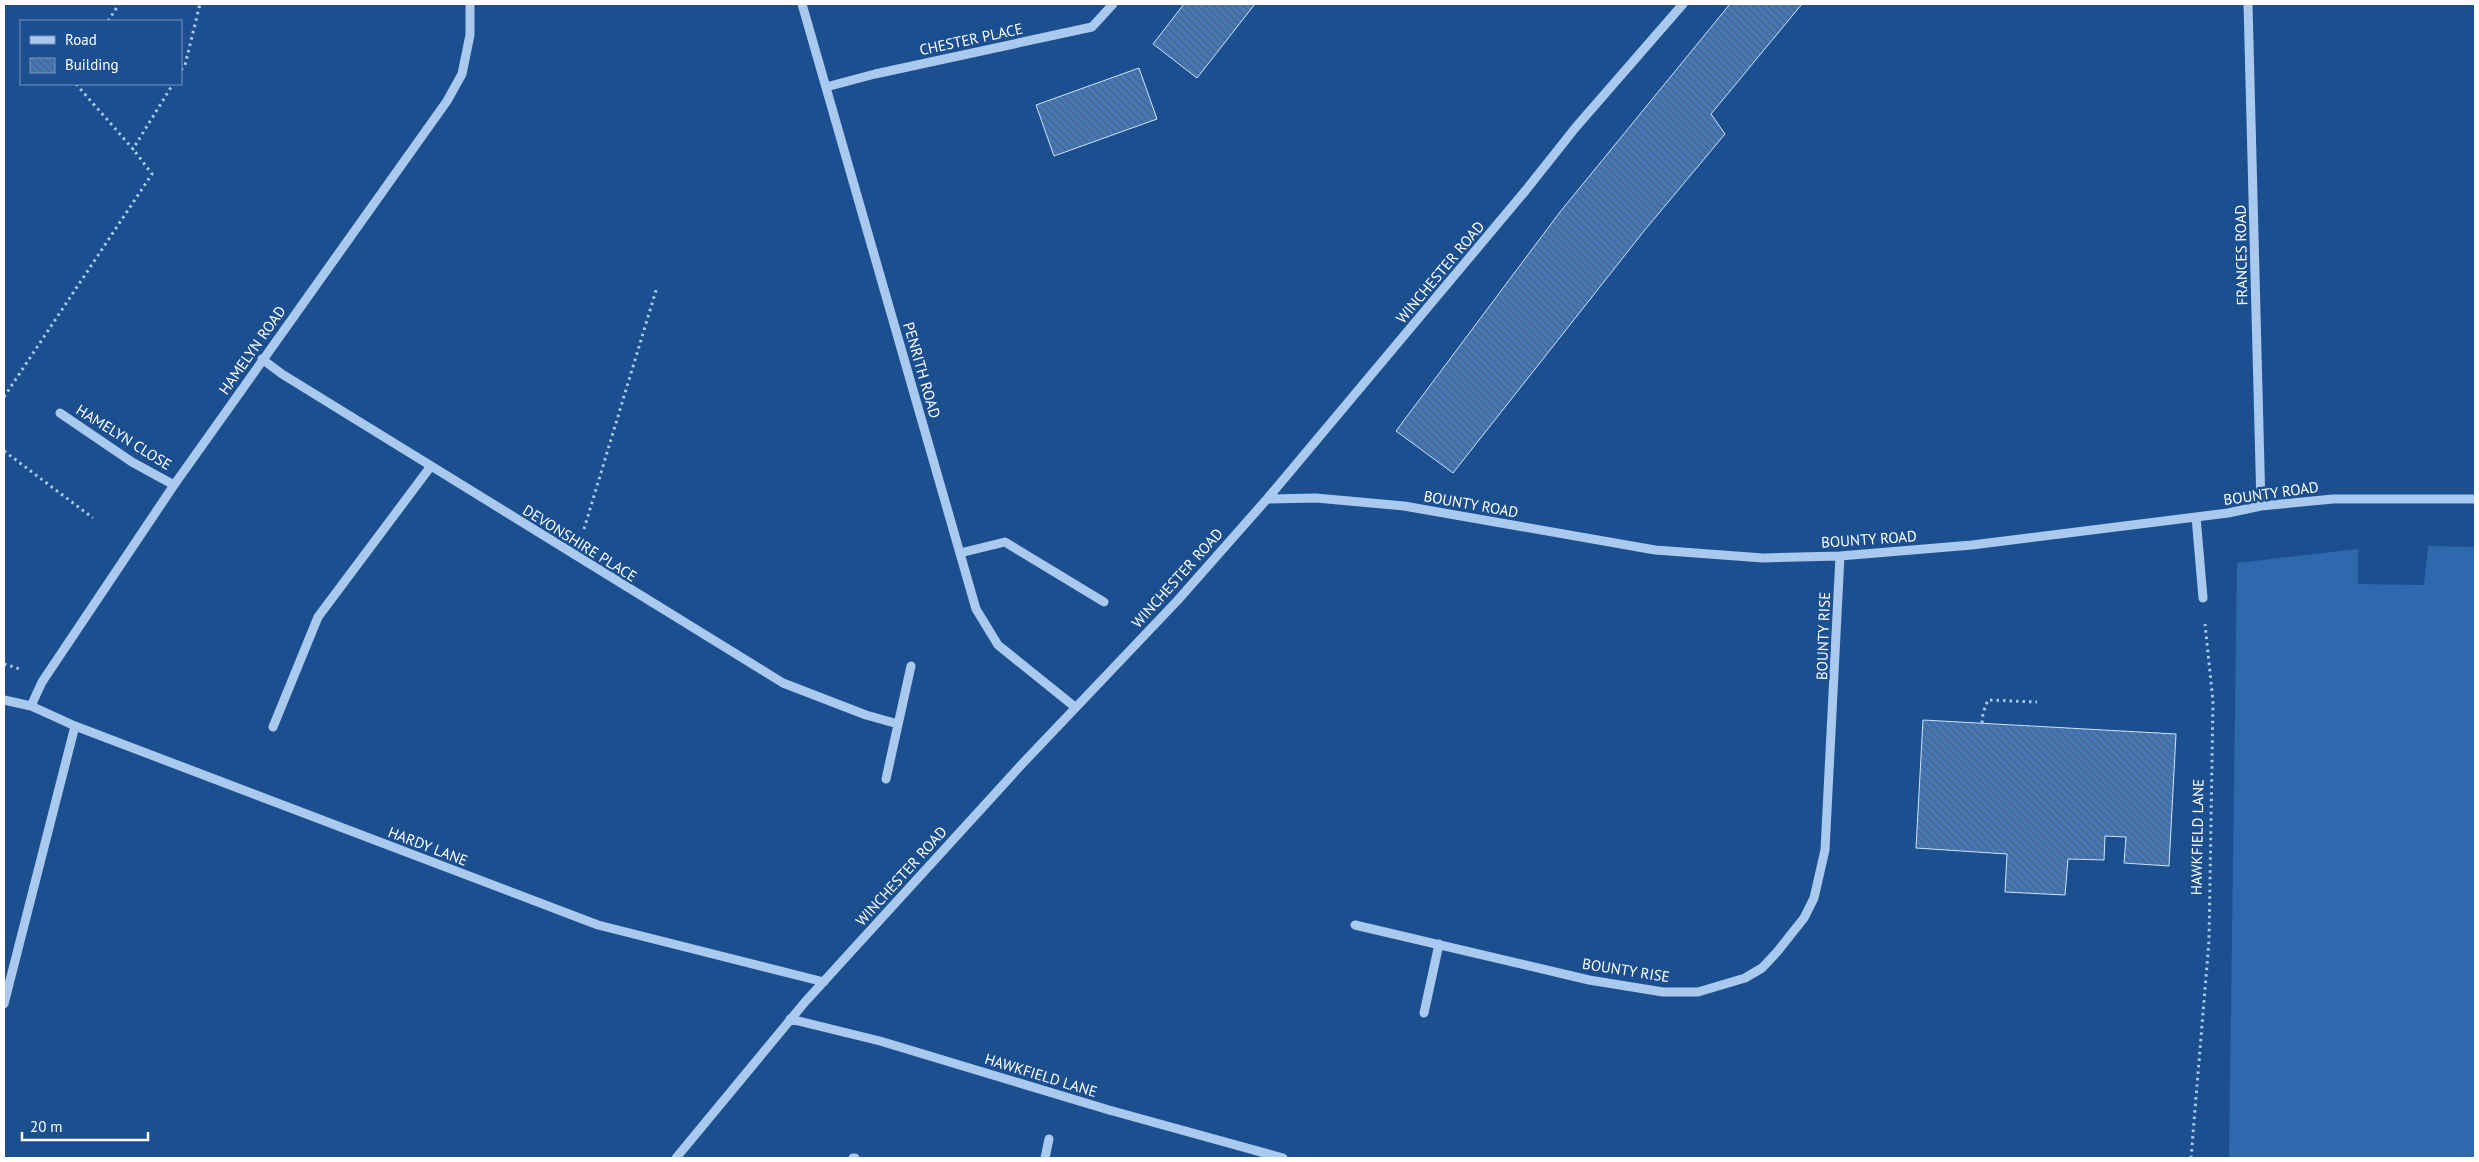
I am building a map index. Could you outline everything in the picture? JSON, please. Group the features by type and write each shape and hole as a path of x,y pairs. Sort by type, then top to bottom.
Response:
{"street":[{"name":"HAMELYN ROAD","path":"31,706 42,682 174,485 262,359 448,101 462,74 470,35 470,4"},
{"name":"PENRITH ROAD","path":"802,4 976,609 998,645 1076,707"},
{"name":"CHESTER PLACE","path":"826,87 875,74 1092,27 1113,4"},
{"name":"WINCHESTER ROAD","path":"676,1158 790,1019 1076,707 1177,600 1267,499 1445,288 1576,127 1683,4"},
{"name":"FRANCES ROAD","path":"2248,4 2261,506"},
{"name":"DEVONSHIRE PLACE","path":"262,359 282,374 575,557 783,683 857,712 898,724"},
{"name":"HAMELYN CLOSE","path":"60,413 132,462 174,485"},
{"path":"273,727 318,617 431,466"},
{"name":"BOUNTY ROAD","path":"1267,499 1316,498 1404,506 1655,550 1763,558 1840,556 1972,545 2196,517 2261,506 2333,499 2475,499"},
{"path":"2196,517 2203,598"},
{"path":"960,554 1005,542 1104,602"},
{"name":"BOUNTY RISE","path":"1355,925 1588,980 1663,992 1698,992 1745,978 1762,968 1778,952 1804,918 1814,898 1825,850 1840,556"},
{"path":"886,780 911,666"},
{"name":"HARDY LANE","path":"4,700 31,706 75,726 598,926 824,982"},
{"path":"4,1004 75,726"},
{"path":"1424,1012 1439,944"},
{"name":"HAWKFIELD LANE","path":"790,1019 880,1041 1109,1110 1283,1158"},
{"path":"1045,1158 1050,1139"}],"path":[{"path":"109,20 119,4"},
{"path":"182,67 200,4"},
{"path":"4,397 152,174 133,149 77,85"},
{"path":"133,149 172,85"},
{"path":"575,557 657,288"},
{"path":"4,451 92,518"},
{"name":"HAWKFIELD LANE","path":"2192,1158 2209,941 2213,701 2203,598"},
{"path":"1982,723 1983,713 1988,700 2037,702"}],"shaded area":[{"path":"2428,546 2475,547 2475,1158 2229,1158 2237,563 2358,549 2358,584 2424,585"}],"building":[{"path":"1184,4 1255,4 1197,78 1153,44"},
{"path":"1730,4 1802,4 1711,114 1725,134 1644,231 1453,473 1396,431 1560,212"},
{"path":"1139,68 1157,119 1054,156 1036,105"},
{"path":"1923,720 2176,734 2169,866 2124,863 2126,837 2105,836 2104,860 2068,859 2065,895 2005,892 2007,854 1916,848"}]}
